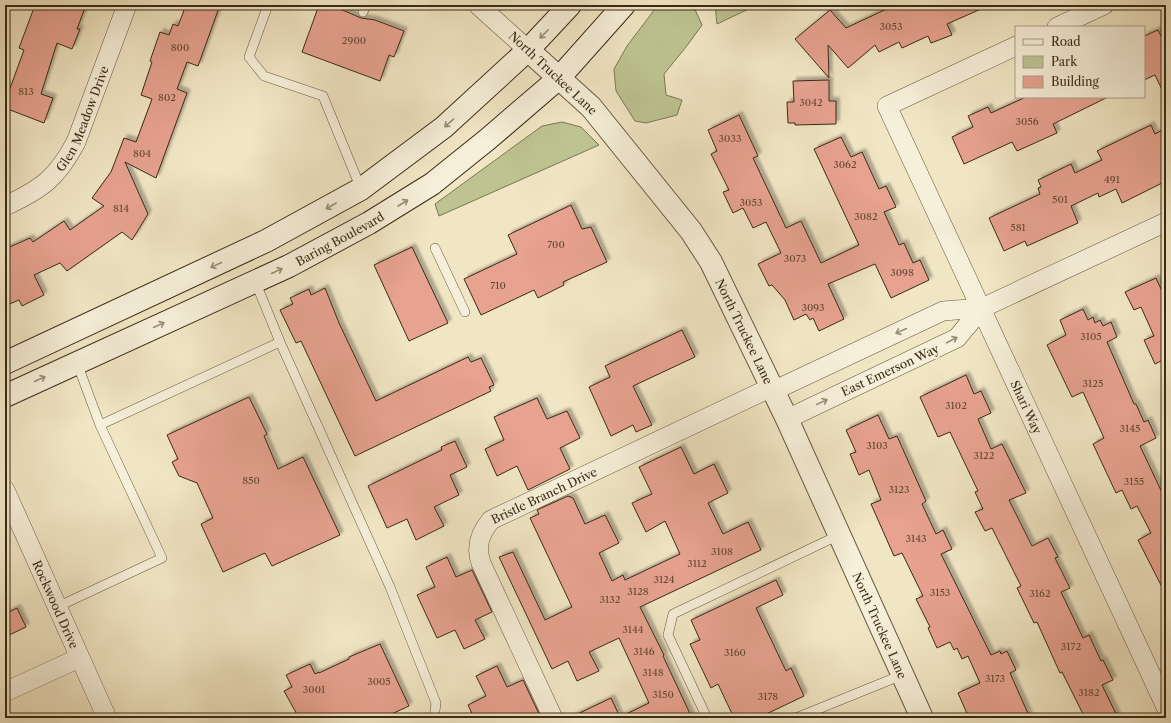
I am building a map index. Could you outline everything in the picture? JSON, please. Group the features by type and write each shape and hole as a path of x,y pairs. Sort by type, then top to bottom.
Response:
{"main road":[{"path":"5,363 266,241 361,189 444,127 528,50 570,5"},
{"name":"Baring Boulevard","path":"5,396 327,247 415,195 488,139 559,78 624,5"},
{"name":"North Truckee Lane","path":"528,50 591,107 691,231 711,262 787,419 922,718"}],"street":[{"name":"Glen Meadow Drive","path":"5,206 33,194 51,180 65,162 76,142 127,5"},
{"name":"North Truckee Lane","path":"478,5 528,50"},
{"path":"1059,26 1104,5"},
{"name":"Shari Way","path":"1015,46 887,106 1166,707"},
{"name":"East Emerson Way","path":"772,389 943,312 982,308 1166,222"},
{"name":"East Emerson Way","path":"787,419 957,338 982,308"},
{"name":"Bristle Branch Drive","path":"553,718 478,555 478,542 483,530 491,520 772,389"},
{"name":"Rockwood Drive","path":"5,490 107,718"},
{"path":"5,692 79,658"}],"lane":[{"path":"268,5 248,57 264,76 323,96 361,189"},
{"path":"435,248 465,312"},
{"path":"255,281 280,342 390,587 436,703 434,718"},
{"path":"100,425 280,342"},
{"path":"57,608 162,558 100,425 77,363"},
{"path":"707,718 668,634 673,614 839,535"},
{"path":"796,718 902,675"}],"green space":[{"path":"658,5 693,5 702,25 664,74 666,95 682,100 677,115 646,123 635,121 616,91 614,69 627,46"},
{"path":"715,5 757,5 717,24"},
{"path":"562,122 581,127 599,145 439,216 435,204 542,126"}],"building":[{"path":"35,5 86,5 77,29 80,29 72,49 57,43 41,94 53,98 44,123 5,108 5,102 24,50 19,48"},
{"path":"186,5 220,5 198,66 187,62 177,89 187,93 156,178 125,162 148,214 132,240 122,232 67,271 60,263 34,275 44,295 22,306 19,300 5,306 5,249 30,238 33,242 64,221 70,230 104,206 92,198 111,172 124,138 136,142 152,99 141,95 152,62 150,61 160,32 169,35 173,24 178,26"},
{"path":"319,5 331,5 361,18 375,20 404,31 394,57 389,55 380,81 302,52"},
{"path":"895,5 990,5 947,24 952,35 931,43 928,36 902,48 899,42 879,52 875,45 848,68 828,45 829,78 795,39 830,10 846,28"},
{"path":"1158,30 1161,36 1166,33 1166,98 1155,75 1145,80 1145,36"},
{"path":"829,80 829,101 836,101 836,124 795,125 795,123 788,123 787,102 794,102 793,81"},
{"path":"1024,98 1106,98 1053,124 1057,133 1017,151 1012,142 964,164 952,137 973,127 968,116 988,107 991,113"},
{"path":"739,115 758,156 753,158 786,228 801,221 821,263 859,245 814,149 841,137 851,157 862,152 879,189 886,186 896,207 884,212 899,245 904,243 913,263 920,260 929,280 891,298 875,264 828,284 844,319 819,331 813,318 810,320 806,314 794,320 785,300 772,285 769,286 758,264 781,253 766,222 753,228 743,208 733,213 723,192 729,190 711,154 717,151 708,130"},
{"path":"1151,125 1155,134 1166,128 1166,181 1122,203 1116,189 1099,197 1098,193 1071,206 1078,223 1027,246 1025,241 1004,251 989,218 1040,194 1038,188 1041,187 1038,180 1071,164 1075,173 1102,160 1097,151"},
{"path":"571,205 582,229 591,227 607,262 563,282 564,285 538,298 534,290 481,315 464,279 517,254 508,235"},
{"path":"412,247 448,323 409,341 374,265"},
{"path":"1156,278 1166,300 1166,361 1165,359 1155,364 1144,340 1154,336 1141,307 1134,310 1125,292"},
{"path":"325,288 339,323 376,401 468,357 471,362 481,358 494,385 489,387 491,391 355,456 301,341 296,343 280,310 293,304 290,298 309,289 311,295"},
{"path":"1083,309 1088,320 1093,317 1095,323 1100,320 1103,326 1111,322 1117,337 1107,342 1134,404 1136,404 1144,422 1148,420 1156,438 1140,446 1166,501 1166,595 1138,540 1151,533 1137,506 1131,509 1122,490 1116,493 1093,444 1104,438 1083,392 1072,397 1047,345 1066,335 1060,320"},
{"path":"682,330 695,357 633,386 652,425 636,432 633,425 611,436 589,387 610,377 605,366"},
{"path":"966,375 974,394 981,391 991,413 978,419 991,449 1002,444 1026,493 1009,500 1032,546 1048,538 1058,557 1055,558 1070,588 1061,592 1083,638 1089,635 1101,661 1103,660 1113,680 1102,685 1118,718 1085,718 1062,672 1060,673 1037,622 1034,623 1017,588 1021,586 992,528 985,531 975,512 983,509 975,492 978,491 950,432 938,437 920,397"},
{"path":"249,397 267,434 264,436 278,469 303,457 340,535 272,566 265,553 223,572 201,524 213,518 197,483 179,476 172,462 178,459 167,435"},
{"path":"537,398 547,419 567,411 580,438 560,448 570,469 528,490 517,466 497,476 485,449 504,440 494,417"},
{"path":"878,415 889,439 897,436 926,501 922,504 936,534 943,530 952,549 941,554 991,655 1000,651 1001,654 1007,651 1016,670 1010,673 1030,718 969,718 958,693 980,683 968,656 962,659 957,648 954,650 950,642 937,648 928,628 930,627 916,599 923,596 902,553 894,556 871,504 881,500 869,470 859,475 850,454 856,452 846,430"},
{"path":"455,441 467,467 450,475 459,495 434,507 444,526 416,540 407,519 387,528 368,486 442,450 441,447"},
{"path":"681,447 694,474 714,464 728,493 708,503 723,534 748,522 761,550 640,607 664,655 663,656 692,718 569,718 611,698 620,717 649,703 619,638 589,652 599,671 577,681 568,661 552,669 499,557 513,552 545,620 572,607 530,518 539,514 537,510 568,496 573,498 585,524 605,515 619,543 599,553 612,581 623,575 625,580 680,554 665,521 646,532 632,503 652,494 639,467"},
{"path":"447,557 456,577 472,570 492,612 475,620 485,639 464,649 455,630 437,638 417,595 435,587 426,567"},
{"path":"776,580 783,595 756,608 786,671 791,668 804,696 758,718 734,718 718,684 711,688 690,644 700,640 691,620"},
{"path":"17,608 26,627 5,637 5,614"},
{"path":"380,644 409,706 383,718 299,718 284,691 292,687 286,675 310,664 315,674 319,673 349,659 349,657"},
{"path":"497,666 507,687 523,680 541,718 474,718 468,705 486,696 476,676"}]}
